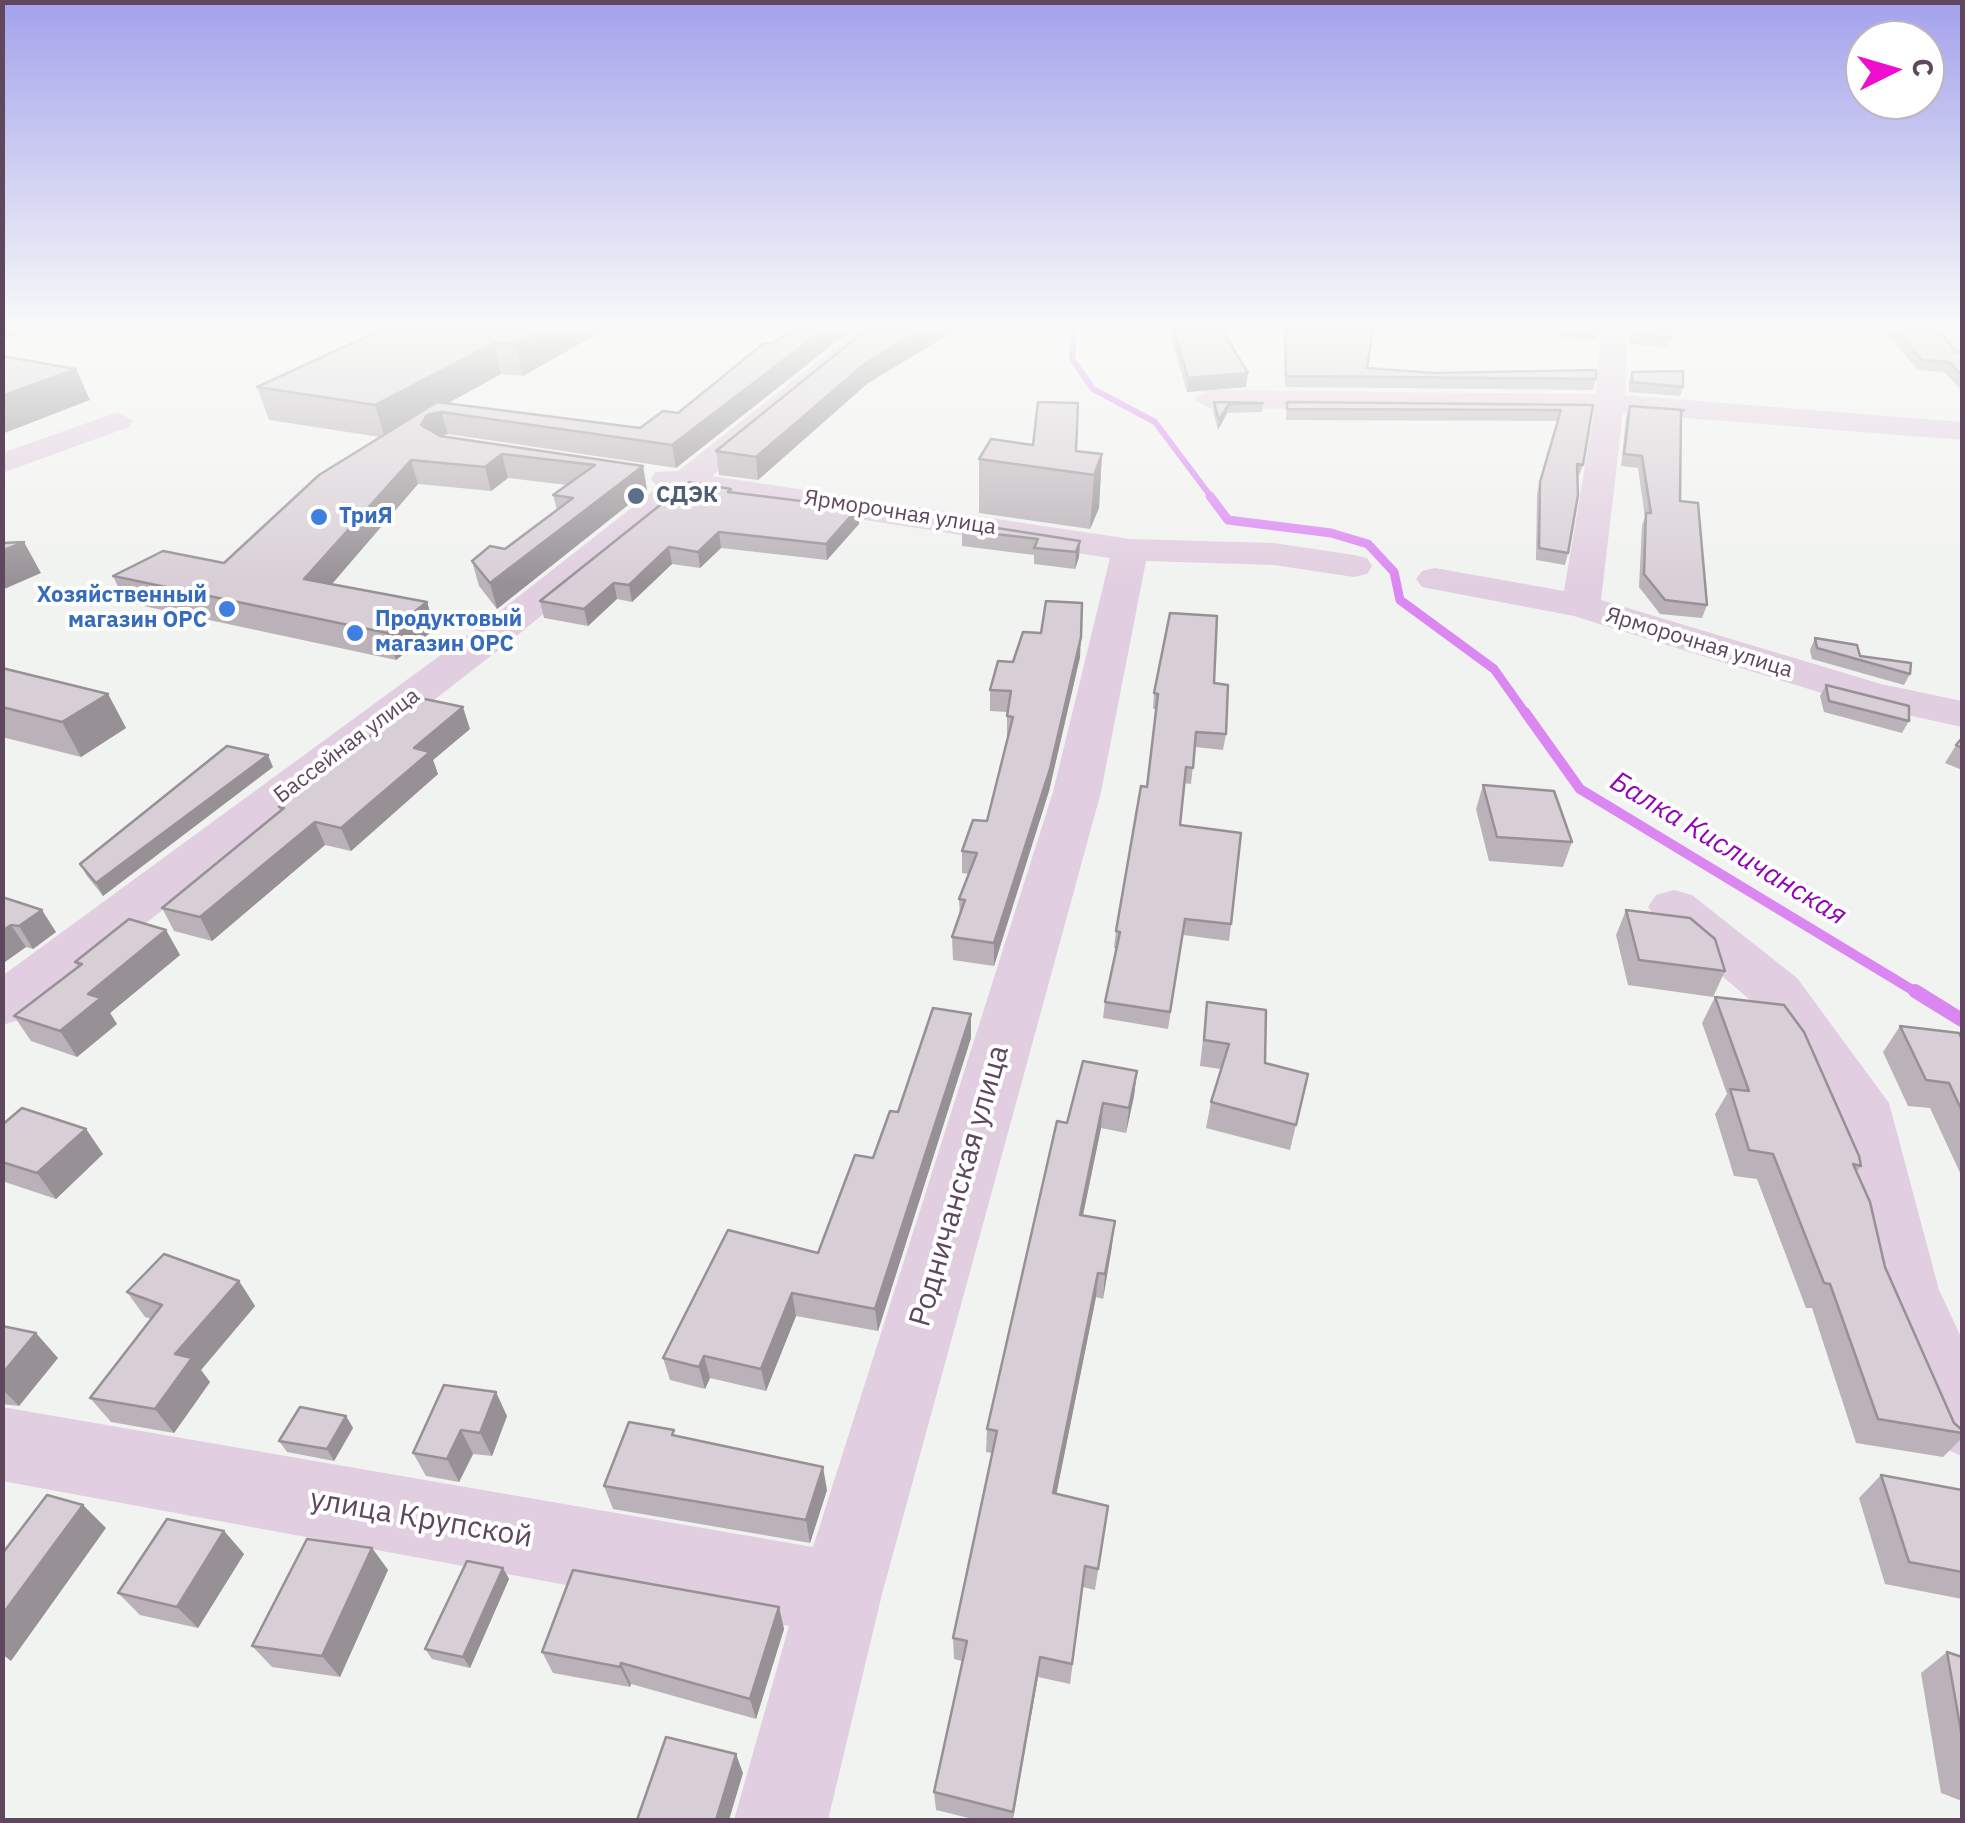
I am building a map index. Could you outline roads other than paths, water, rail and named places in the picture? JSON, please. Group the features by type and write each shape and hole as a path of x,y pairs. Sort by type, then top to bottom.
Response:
{"street":[{"name":"Бассейная улица","path":"2,1005 500,630 768,415"},
{"path":"1581,606 1608,415"},
{"path":"1762,415 1962,431"},
{"path":"2,464 118,420"},
{"name":"Ярморочная улица","path":"642,475 1130,550 1274,554 1354,566"},
{"name":"Родничанская улица","path":"781,1820 840,1594 1076,792 1130,550"},
{"name":"Ярморочная улица","path":"1435,579 1581,606 1872,696 1962,714"},
{"path":"1674,907 1778,992 1858,1103 1904,1290 1962,1420"},
{"name":"улица Крупской","path":"2,1444 840,1594"}],"waterway":[{"name":"Балка Кисличанская","path":"1142,415 1155,422 1212,498"},
{"name":"Балка Кисличанская","path":"1210,496 1228,520 1331,533 1368,544 1394,572 1400,600 1494,669 1526,714"},
{"name":"Балка Кисличанская","path":"1525,712 1580,789 1919,994"},
{"name":"Балка Кисличанская","path":"1915,991 1962,1020"}],"place":[{"name":"СДЭК","path":"636,496"},
{"name":"ТриЯ","path":"319,517"},
{"name":"Хозяйственный магазин ОРС","path":"227,609"},
{"name":"Продуктовый магазин ОРС","path":"355,633"}]}
